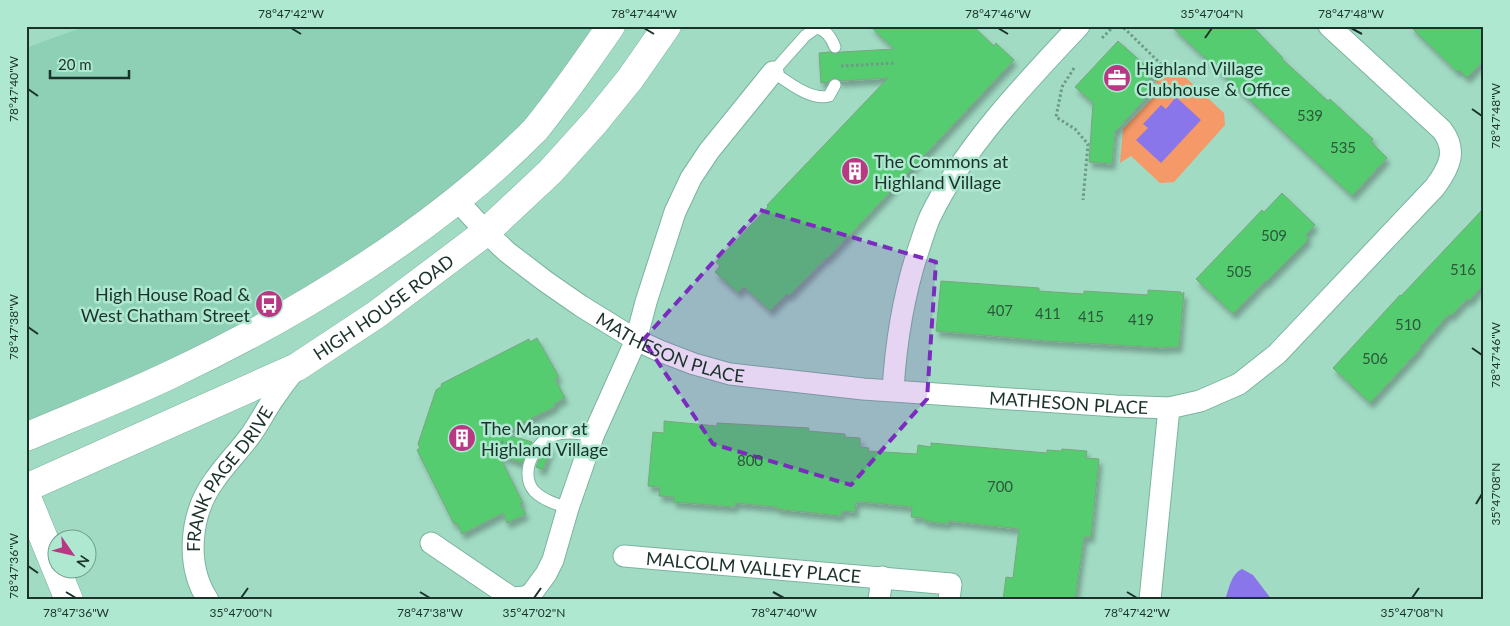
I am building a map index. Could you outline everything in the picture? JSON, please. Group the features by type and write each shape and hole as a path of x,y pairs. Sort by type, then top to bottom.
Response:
{"main road":[{"path":"26,437 170,375 276,320 395,246 456,200 536,128 579,73 611,26"},
{"name":"HIGH HOUSE ROAD","path":"26,488 296,367 377,314 486,232 550,172 596,121 630,79 667,26"},
{"path":"26,495 69,600"}],"street":[{"path":"893,390 901,314 912,269 929,218 950,181 978,142 1008,104 1079,26"},
{"name":"MATHESON PLACE","path":"456,200 507,252 545,282 636,340 694,364 730,374 863,389 1169,408 1200,401 1238,384 1277,354 1435,187 1443,176 1448,164 1450,147 1442,130 1330,26"},
{"path":"432,543 507,595 519,599 524,598 537,587 553,560 568,508 593,436 636,340 646,302 675,212 691,178 709,151 773,72"},
{"name":"FRANK PAGE DRIVE","path":"208,600 195,569 193,552 194,532 204,498 213,482 250,435 296,367"},
{"path":"1150,600 1169,408"},
{"name":"MALCOLM VALLEY PLACE","path":"624,556 951,584 949,600"},
{"name":"MALCOLM VALLEY PLACE","path":"880,600 882,577"}],"lane":[{"path":"835,47 827,33 822,29 816,28 804,36 773,72 795,86 818,97 829,96 835,85"},
{"path":"568,508 548,501 533,490 528,476 531,460 536,447 548,437 563,432 593,436"}],"path":[{"path":"1100,39 1114,26"},
{"path":"1119,26 1166,68"},
{"path":"836,66 896,63"},
{"path":"1078,63 1062,87 1056,117 1075,129 1088,144 1083,200"}],"highlighted area":[{"path":"760,210 936,262 927,399 851,485 713,444 643,340"}],"shaded area":[{"path":"86,26 608,26 536,129 395,246 26,439 26,48"},
{"path":"1170,63 1224,113 1225,125 1174,182 1160,183 1131,156 1120,163 1123,129 1162,88 1155,81"},
{"path":"1176,97 1201,120 1161,163 1136,140 1148,128 1143,124 1161,105 1166,109"},
{"path":"1242,569 1253,575 1272,600 1225,600 1235,574"}],"building":[{"name":"The Commons at Highland Village","path":"870,26 973,26 994,46 996,43 1014,60 827,259 789,296 787,294 770,311 744,287 738,293 715,272 720,266 716,262 768,207 767,205 888,78 842,81 834,78 828,82 821,83 819,53 830,52 835,54 894,49"},
{"path":"1171,26 1252,26 1282,59 1328,101 1330,99 1373,139 1371,142 1387,158 1352,196"},
{"path":"1410,26 1484,26 1484,60 1467,78 1459,70 1457,72"},
{"name":"Highland Village Clubhouse & Office","path":"1118,41 1155,74 1148,81 1155,88 1115,132 1112,164 1089,162 1093,103 1075,87"},
{"path":"1282,193 1315,225 1306,235 1309,239 1233,314 1196,279 1262,210 1264,212"},
{"path":"1484,208 1484,284 1469,301 1467,299 1451,316 1449,314 1421,348 1370,403 1333,368"},
{"path":"941,281 1039,288 1039,291 1084,294 1084,291 1148,295 1148,290 1181,292 1181,295 1184,292 1179,347 1166,348 1048,341 936,331"},
{"name":"The Manor at Highland Village","path":"537,338 559,377 555,379 565,398 554,404 556,406 503,433 532,442 522,463 499,455 523,503 520,504 526,514 507,523 503,513 462,534 457,523 454,524 417,450 420,448 418,444 436,390 442,386 441,384 529,339 530,342"},
{"path":"664,421 717,426 717,423 809,428 808,431 845,434 845,437 860,438 860,447 869,448 868,451 917,454 918,445 931,447 931,443 1047,453 1047,450 1061,451 1062,449 1087,451 1086,458 1099,459 1091,537 1084,537 1075,600 1003,600 1006,577 1013,578 1019,529 948,521 948,524 924,521 924,518 911,517 912,507 863,502 856,502 855,512 842,511 841,516 735,503 735,507 673,502 674,497 659,496 660,487 648,486 653,432 664,433"},
{"path":"548,447 551,448 543,470 536,467 540,457"}],"place":[{"name":"Highland Village Clubhouse & Office","path":"1117,78"},
{"name":"The Commons at Highland Village","path":"855,171"},
{"name":"High House Road & West Chatham Street","path":"269,304"},
{"name":"The Manor at Highland Village","path":"462,438"}]}
